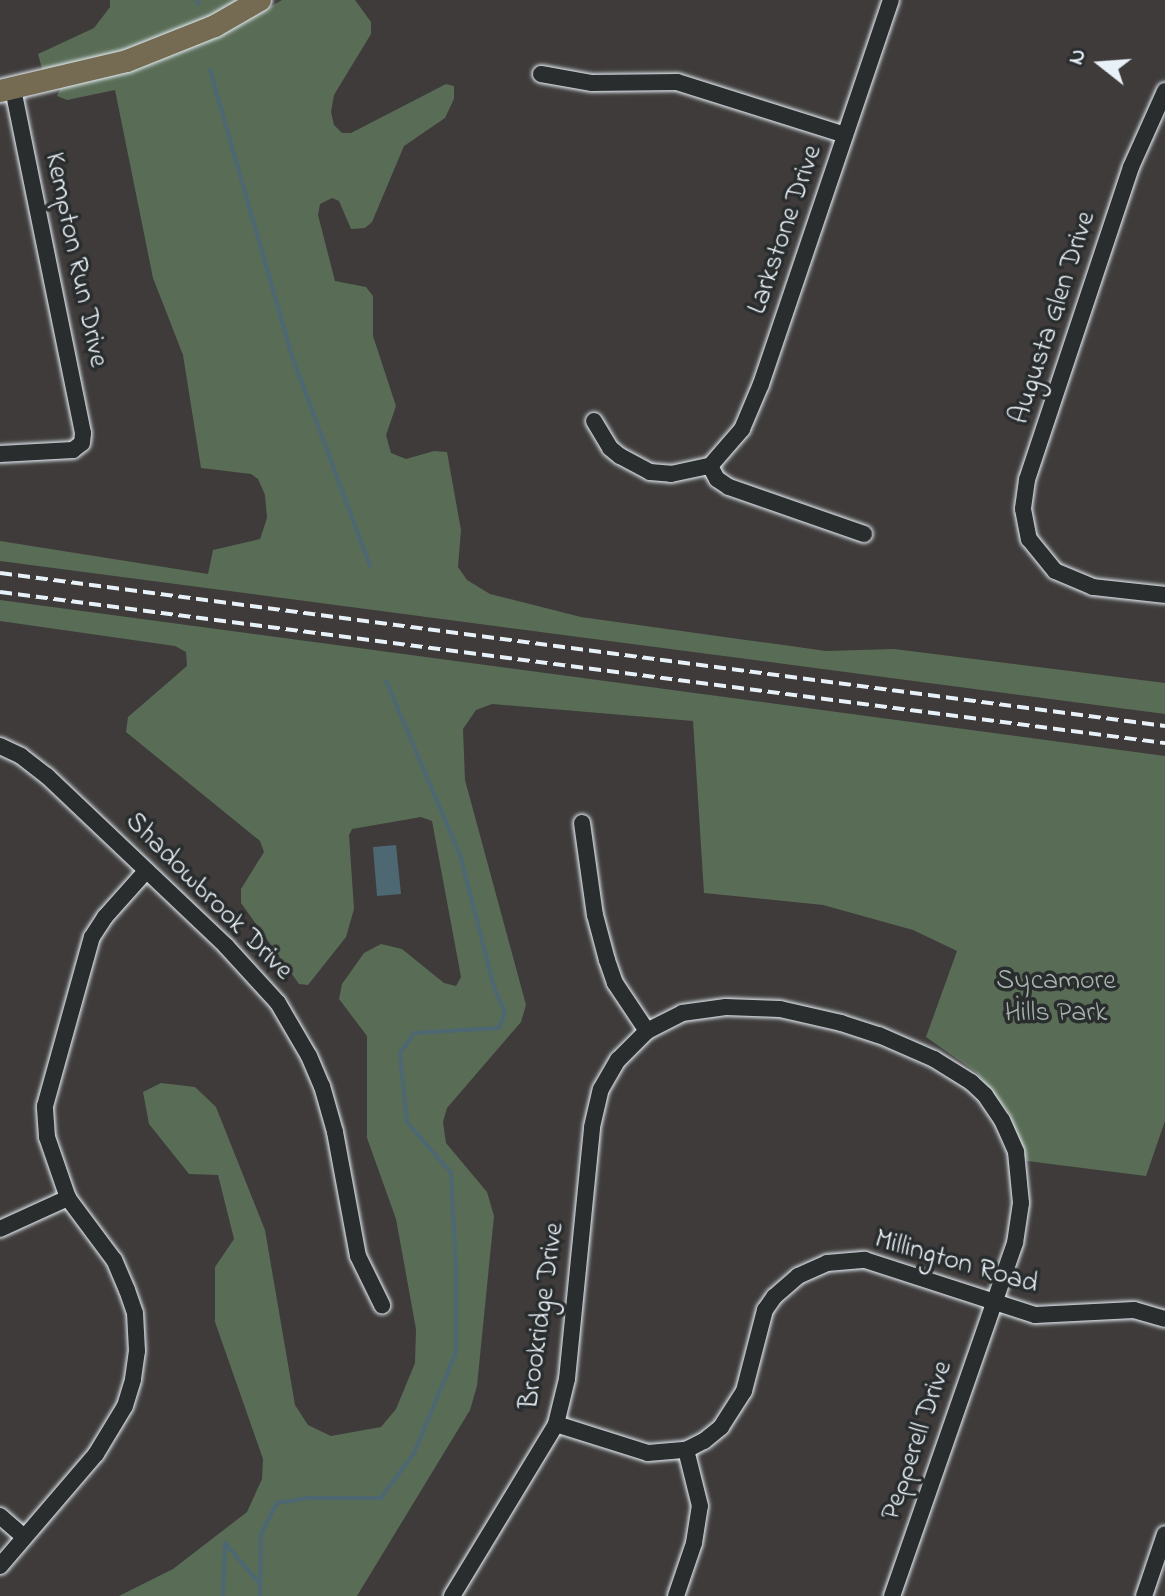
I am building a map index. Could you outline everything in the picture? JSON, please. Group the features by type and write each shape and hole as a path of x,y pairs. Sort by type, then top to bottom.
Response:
{"main road":[{"path":"7,89 127,61 215,26 260,0"}],"street":[{"name":"Larkstone Drive","path":"710,466 742,429 761,384 891,0"},
{"path":"541,74 592,83 677,82 845,135"},
{"name":"Kempton Run Drive","path":"0,454 73,450 82,443 79,405 7,89"},
{"name":"Augusta Glen Drive","path":"1165,91 1135,157 1027,480 1024,524 1029,539 1045,562 1078,583 1165,595"},
{"path":"594,421 610,448 632,464 650,472 689,473 710,466 717,479 729,487 864,534"},
{"name":"Shadowbrook Drive","path":"0,746 21,756 47,776 226,946 278,1003 309,1056 335,1132 358,1256 382,1305"},
{"path":"582,823 595,915 607,960 615,983 647,1031"},
{"path":"0,1566 96,1454 125,1406 133,1379 137,1351 135,1313 114,1260 68,1198 47,1137 45,1106 51,1074 92,937 105,917 146,871"},
{"name":"Brookridge Drive","path":"452,1596 556,1424 567,1379 595,1109 613,1067 647,1031 682,1013 704,1009 780,1009 879,1035 934,1059 971,1082 995,1108 1011,1136 1022,1184 1015,1243 993,1303"},
{"path":"0,1229 68,1198"},
{"name":"Millington Road","path":"686,1450 713,1434 734,1411 752,1369 765,1310 787,1285 809,1270 827,1263 865,1260 1035,1315 1134,1310 1165,1319"},
{"name":"Pepperell Drive","path":"892,1596 993,1303"},
{"path":"556,1424 648,1453 686,1450 700,1506 694,1543 676,1596"},
{"path":"0,1516 24,1537"},
{"path":"1144,1596 1163,1545"}],"green space":[{"path":"110,0 242,0 183,29 120,52 43,72 38,54 94,28 110,7"},
{"path":"282,0 355,0 371,22 371,34 334,95 331,112 334,125 342,133 351,133 446,84 454,86 454,99 445,118 404,146 372,222 365,228 351,229 339,201 332,198 320,204 318,215 335,281 366,287 373,296 373,336 396,406 386,435 391,453 406,459 434,451 447,452 461,530 458,567 467,580 490,594 581,617 826,651 894,649 1165,683 1165,714 0,561 0,541 208,574 213,550 260,539 267,518 265,495 258,479 251,474 201,468 183,355 153,278 115,90 67,100 57,96 61,87 186,48 242,23"},
{"name":"Sycamore Hills Park","path":"0,600 1165,756 1165,1121 1146,1176 1027,1161 1009,1113 976,1072 926,1037 957,951 913,930 823,905 704,893 693,721 492,704 476,710 463,729 465,780 526,1005 521,1022 447,1108 443,1122 446,1143 487,1192 494,1216 477,1386 470,1410 357,1596 119,1596 173,1569 247,1512 262,1479 263,1459 215,1322 215,1267 234,1239 218,1175 189,1174 149,1124 143,1092 161,1083 195,1087 216,1107 265,1230 295,1405 308,1425 331,1436 381,1427 396,1409 415,1363 416,1329 396,1219 367,1138 367,1036 339,999 342,984 364,953 381,944 402,949 444,983 456,986 461,977 432,821 421,817 352,829 349,835 354,909 346,937 308,985 299,984 241,903 241,889 264,852 260,841 126,732 128,717 187,666 186,652 175,646 0,621"}],"water":[{"path":"396,845 401,894 377,896 373,847"}],"waterway":[{"path":"197,0 198,4"},
{"path":"210,70 292,356 370,566"},
{"path":"260,1596 261,1534 277,1503 307,1498 381,1498 414,1453 456,1352 456,1271 451,1173 407,1122 400,1053 414,1033 499,1028 505,1012 494,987 460,855 386,681"},
{"path":"223,1596 225,1543 259,1583"}],"railway":[{"path":"0,573 1165,726"},
{"path":"0,592 1165,743"}]}
